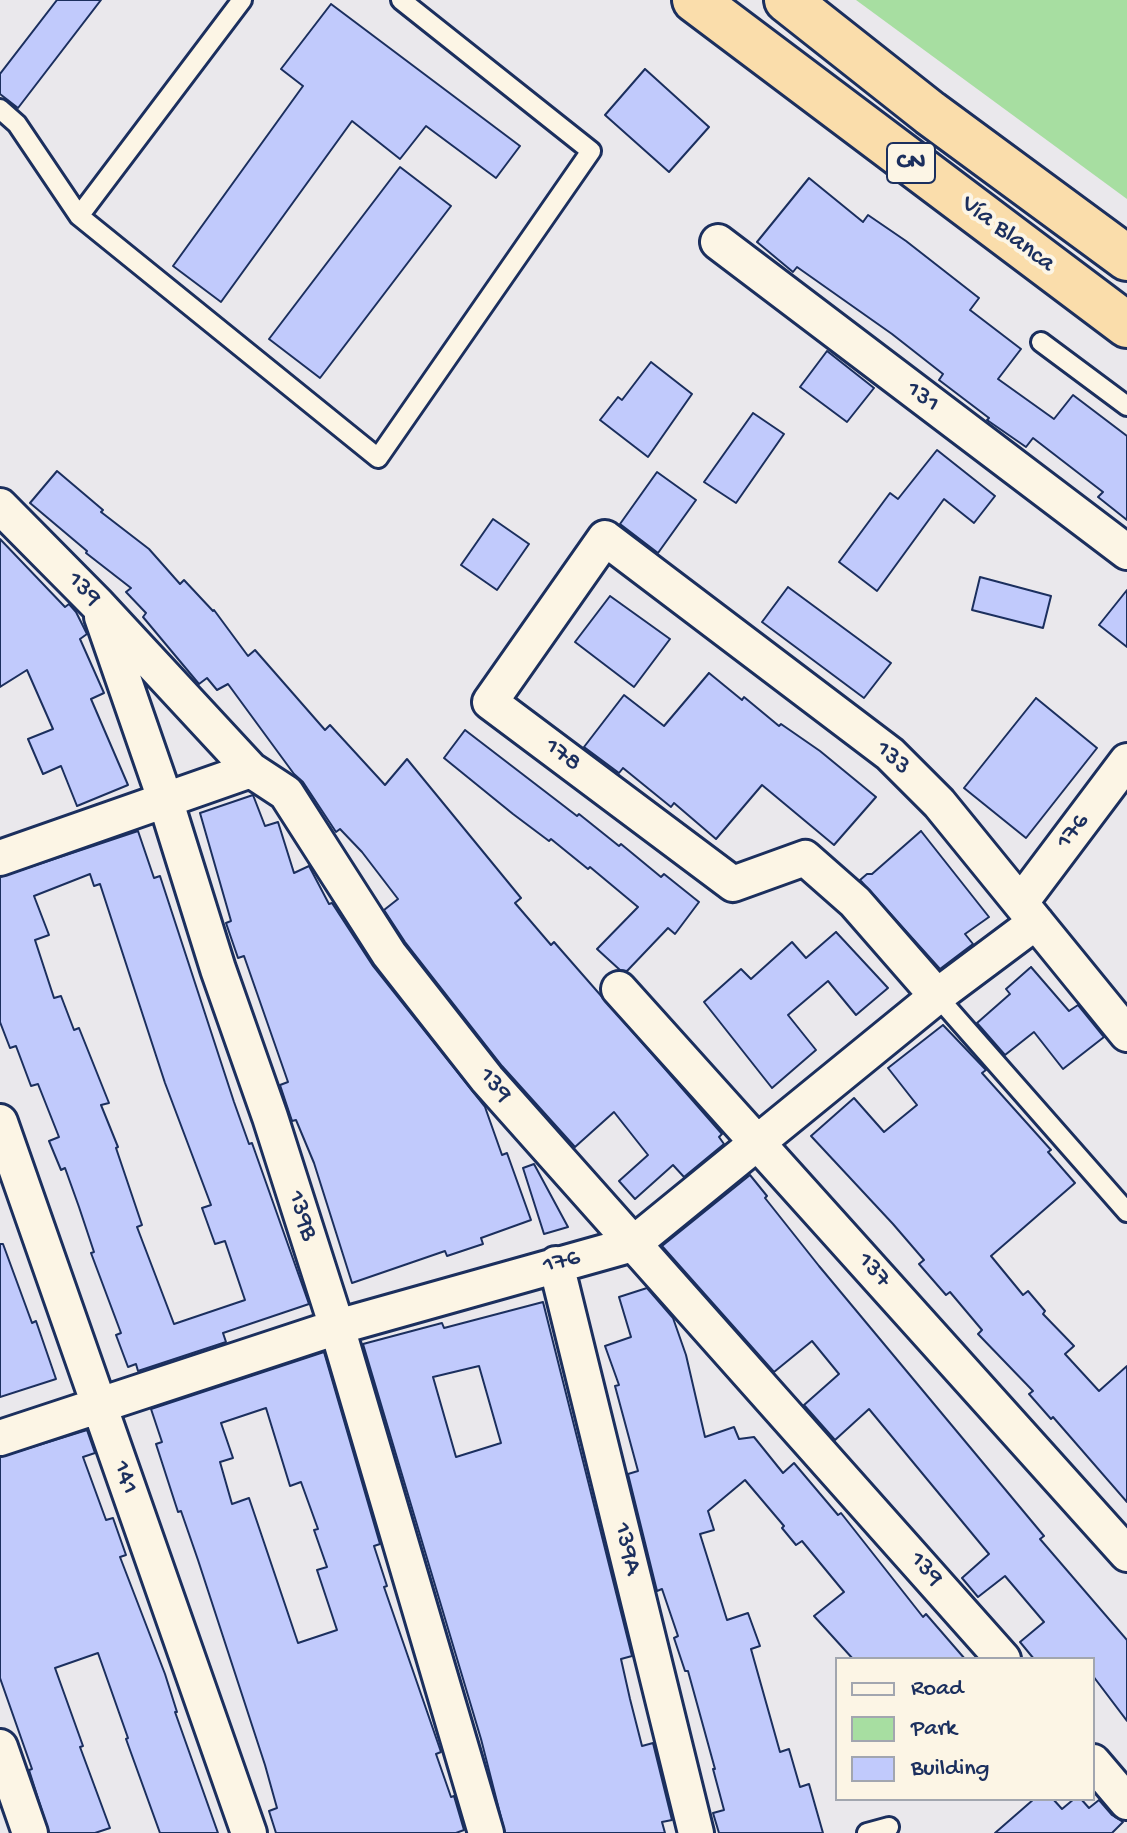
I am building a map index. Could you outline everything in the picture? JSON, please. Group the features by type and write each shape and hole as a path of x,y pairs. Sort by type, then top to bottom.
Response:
{"highway":[{"name":"Vía Blanca","path":"695,0 1127,325"},
{"name":"Vía Blanca","path":"787,0 930,113 1127,258"}],"street":[{"name":"131","path":"718,242 1127,552"},
{"name":"139","path":"0,506 98,605 251,770 286,793 389,954 487,1079 1001,1657"},
{"name":"178","path":"605,538 490,702 733,884 805,858 855,902 937,996"},
{"name":"133","path":"605,538 890,754 939,803 1127,1034"},
{"name":"139B","path":"98,605 165,799 337,1327 486,1833"},
{"name":"176","path":"0,1438 337,1327 633,1244 937,996 1028,912 1127,761"},
{"path":"0,858 251,770"},
{"name":"137","path":"619,989 1127,1554"},
{"name":"141","path":"0,1122 249,1833"},
{"name":"139A","path":"556,1264 696,1833"},
{"path":"0,1747 30,1833"},
{"path":"1095,1764 1126,1800"}],"lane":[{"path":"79,216 242,0"},
{"path":"0,109 17,124 79,216 378,458 591,151 401,0"},
{"path":"1041,342 1127,406"},
{"path":"937,996 1127,1212"},
{"path":"867,1833 889,1827"}],"green space":[{"path":"856,0 1127,0 1127,199"}],"building":[{"path":"57,0 101,0 18,108 0,94 0,74"},
{"path":"331,4 520,146 496,178 426,126 400,159 352,121 221,302 173,266 303,86 281,69"},
{"path":"645,69 709,127 669,172 605,115"},
{"path":"400,167 451,206 320,378 269,339"},
{"path":"809,178 863,222 868,215 979,298 970,310 1021,349 998,379 1054,419 1073,395 1127,436 1127,520 1098,497 1103,492 1033,438 1026,447 987,420 989,418 939,380 943,374 892,334 797,267 793,272 757,242"},
{"path":"827,351 874,388 847,422 800,387"},
{"path":"651,362 692,394 648,457 600,420 618,397 622,400"},
{"path":"753,413 784,434 736,503 704,482"},
{"path":"937,450 995,496 974,523 944,499 877,591 839,562 890,493 898,499"},
{"path":"57,471 103,510 101,512 149,549 180,584 184,580 214,610 248,656 255,650 325,730 330,725 385,785 407,759 521,898 515,903 551,945 554,942 722,1134 719,1137 724,1144 684,1177 673,1165 635,1199 619,1181 648,1155 614,1112 575,1147 502,1066 405,942 384,910 398,899 362,852 340,829 336,832 303,782 228,684 217,690 207,678 199,684 143,617 146,613 126,592 131,588 30,503"},
{"path":"657,472 696,500 658,553 620,524"},
{"path":"493,519 529,544 497,590 461,565"},
{"path":"0,539 65,607 69,604 87,634 80,639 104,693 91,699 128,785 77,806 61,766 43,774 28,739 53,729 27,670 0,687"},
{"path":"980,577 1051,596 1043,628 972,610"},
{"path":"788,587 891,663 864,698 762,622"},
{"path":"1127,590 1127,647 1099,625"},
{"path":"610,596 670,639 634,687 575,642"},
{"path":"709,673 779,726 781,724 820,751 876,797 834,845 762,785 716,839 674,803 671,807 623,768 619,773 584,747 624,695 664,726"},
{"path":"1036,698 1097,748 1026,838 964,788"},
{"path":"465,730 577,816 579,814 699,902 675,934 668,928 627,971 620,970 597,949 638,907 590,867 588,869 551,839 549,841 444,758"},
{"path":"253,795 265,826 278,822 294,873 309,866 329,904 332,903 373,966 485,1107 502,1155 507,1153 531,1220 481,1238 483,1244 447,1256 445,1251 352,1283 314,1163 296,1120 292,1121 280,1085 288,1082 244,956 238,958 226,923 231,921 200,813"},
{"path":"138,831 154,878 160,876 234,1102 249,1144 252,1143 309,1304 223,1333 226,1342 138,1371 136,1364 128,1367 116,1335 121,1333 91,1253 94,1252 79,1207 65,1168 61,1170 49,1141 59,1137 38,1084 31,1086 16,1046 10,1048 0,1022 0,877","holes":["90,874 94,886 100,884 165,1083 211,1205 202,1208 215,1244 225,1241 245,1300 174,1324 137,1227 142,1225 118,1147 101,1105 109,1103 79,1028 74,1030 61,996 54,998 35,940 49,935 34,896"]},
{"path":"921,831 989,917 965,934 973,944 940,969 860,880 872,874"},
{"path":"836,932 888,988 856,1015 828,981 788,1015 816,1050 772,1088 704,1002 741,969 751,979 792,942 806,958"},
{"path":"1031,967 1069,1011 1078,1005 1104,1037 1063,1069 1034,1032 1005,1055 977,1023 1010,994 1006,989"},
{"path":"943,1025 986,1070 982,1073 1051,1150 1048,1152 1075,1183 991,1256 1023,1295 1028,1291 1045,1311 1043,1314 1074,1346 1065,1354 1099,1391 1127,1366 1127,1502 1029,1394 1033,1391 978,1334 982,1330 950,1292 946,1295 919,1264 924,1260 893,1224 811,1136 854,1098 884,1132 917,1105 888,1068"},
{"path":"534,1164 568,1227 544,1234 523,1168"},
{"path":"750,1175 819,1266 1044,1536 1040,1539 1127,1640 1127,1721 1095,1679 1095,1657 1032,1657 1020,1642 1044,1622 1005,1576 978,1597 962,1578 989,1554 869,1409 835,1440 804,1405 839,1374 812,1341 774,1372 662,1246"},
{"path":"0,1244 3,1244 32,1323 36,1321 56,1379 0,1397"},
{"path":"647,1288 673,1318 686,1355 705,1437 734,1427 739,1439 754,1437 783,1473 794,1463 838,1515 841,1513 923,1617 926,1614 963,1657 851,1657 814,1616 844,1592 802,1541 796,1545 745,1480 708,1511 714,1530 700,1534 727,1620 748,1613 760,1646 751,1649 780,1752 789,1749 800,1787 809,1784 823,1833 719,1833 713,1813 724,1810 715,1769 688,1671 685,1671 674,1638 678,1636 662,1589 657,1591 628,1474 638,1471 615,1386 619,1385 605,1346 631,1337 619,1297"},
{"path":"543,1302 632,1656 621,1659 630,1699 642,1746 653,1743 672,1820 662,1822 665,1833 505,1833 481,1739 363,1344 442,1323 444,1328","holes":["479,1366 501,1443 456,1457 433,1377"]},
{"path":"324,1352 380,1544 374,1546 387,1586 384,1587 441,1752 436,1754 464,1830 456,1833 276,1833 269,1811 277,1808 265,1765 198,1560 181,1511 178,1512 156,1444 162,1442 151,1409","holes":["266,1408 290,1486 301,1482 318,1529 314,1530 327,1567 317,1570 337,1630 298,1643 249,1498 232,1504 220,1462 233,1458 221,1423"]},
{"path":"87,1430 95,1453 83,1457 106,1520 113,1518 126,1555 120,1557 165,1674 175,1712 218,1833 160,1833 98,1653 55,1668 110,1828 95,1833 49,1833 29,1770 32,1769 0,1678 0,1457"},
{"path":"1099,1800 1123,1822 1112,1833 995,1833 1032,1801 1055,1801 1062,1809 1072,1801 1083,1801 1089,1808"}]}
